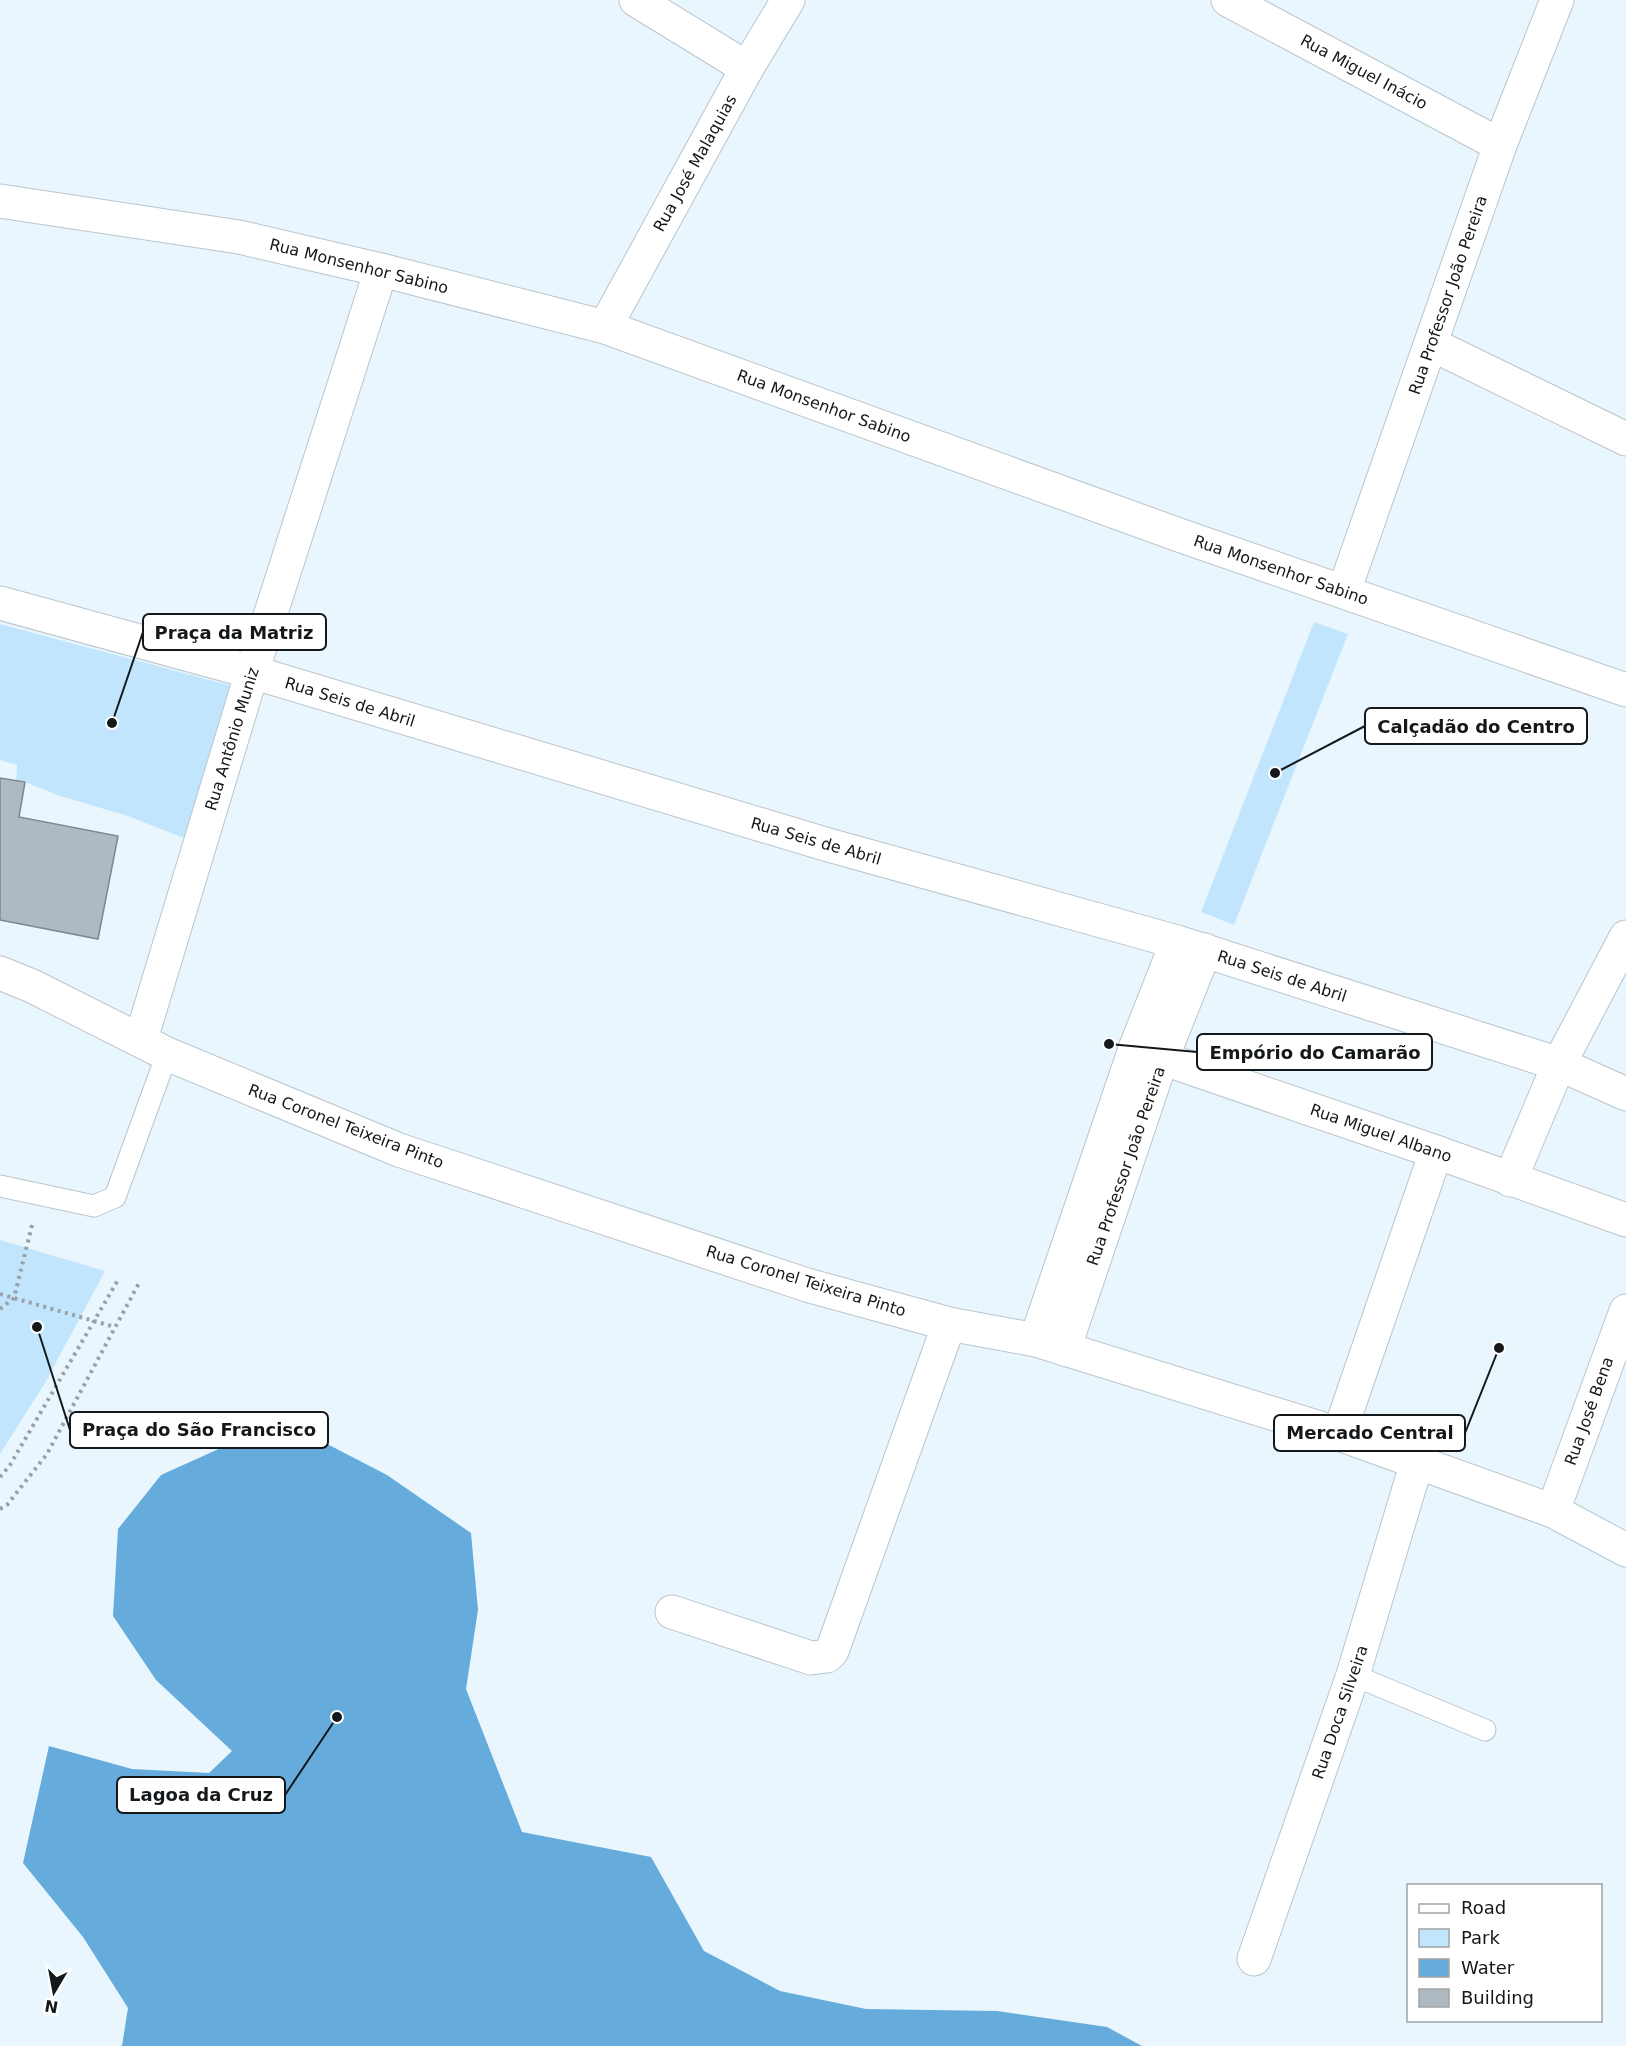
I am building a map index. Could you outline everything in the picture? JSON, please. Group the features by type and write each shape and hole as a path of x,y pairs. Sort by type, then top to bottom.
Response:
{"street":[{"path":"636,0 747,68"},
{"name":"Rua José Malaquias","path":"605,327 747,68 788,0"},
{"name":"Rua Miguel Inácio","path":"1228,0 1500,145"},
{"name":"Rua Professor João Pereira","path":"1344,591 1500,145 1557,0"},
{"name":"Rua Monsenhor Sabino","path":"0,201 239,237 381,270 605,327 1179,535 1626,690"},
{"name":"Rua Antônio Muniz","path":"154,1047 252,672 381,270"},
{"path":"1431,344 1626,439"},
{"name":"Rua Seis de Abril","path":"0,603 252,672 825,844 1191,946 1559,1064 1626,1094"},
{"path":"1510,1180 1559,1064 1626,936"},
{"name":"Rua Professor João Pereira","path":"1050,1345 1149,1053 1191,946"},
{"name":"Rua Coronel Teixeira Pinto","path":"0,973 154,1047 399,1150 807,1284 949,1324 1050,1345 1339,1434 1552,1511 1626,1550"},
{"name":"Rua Miguel Albano","path":"1149,1053 1626,1220"},
{"path":"1339,1434 1436,1152"},
{"name":"Rua José Bena","path":"1552,1511 1626,1311"},
{"path":"672,1612 811,1658 827,1656 832,1651 949,1324"},
{"name":"Rua Doca Silveira","path":"1254,1959 1353,1675 1417,1462"}],"lane":[{"path":"0,1186 94,1206 115,1197 154,1047"},
{"path":"1353,1675 1485,1731"}],"path":[{"path":"0,1309 14,1298 40,1194"},
{"path":"0,1477 118,1280"},
{"path":"0,1509 7,1505 47,1454 139,1283"},
{"path":"0,1294 115,1327"}],"green space":[{"path":"1314,622 1348,634 1234,925 1201,912"},
{"path":"0,624 236,687 186,839 128,816 60,796 25,782 16,782 17,765 0,760"},
{"path":"0,1240 105,1271 45,1383 0,1454"}],"water":[{"path":"302,1431 387,1475 471,1533 478,1610 466,1689 522,1832 651,1857 704,1951 780,1991 866,2009 997,2011 1107,2027 1142,2046 122,2046 128,2008 83,1937 23,1863 49,1746 132,1769 209,1773 232,1751 156,1680 113,1616 118,1529 161,1475 234,1442"}],"building":[{"path":"0,778 25,782 19,817 118,836 98,939 0,920"}],"place":[{"name":"Praça da Matriz","path":"112,723"},
{"name":"Calçadão do Centro","path":"1275,773"},
{"name":"Empório do Camarão","path":"1109,1044"},
{"name":"Praça do São Francisco","path":"37,1327"},
{"name":"Mercado Central","path":"1499,1348"},
{"name":"Lagoa da Cruz","path":"337,1717"}]}
